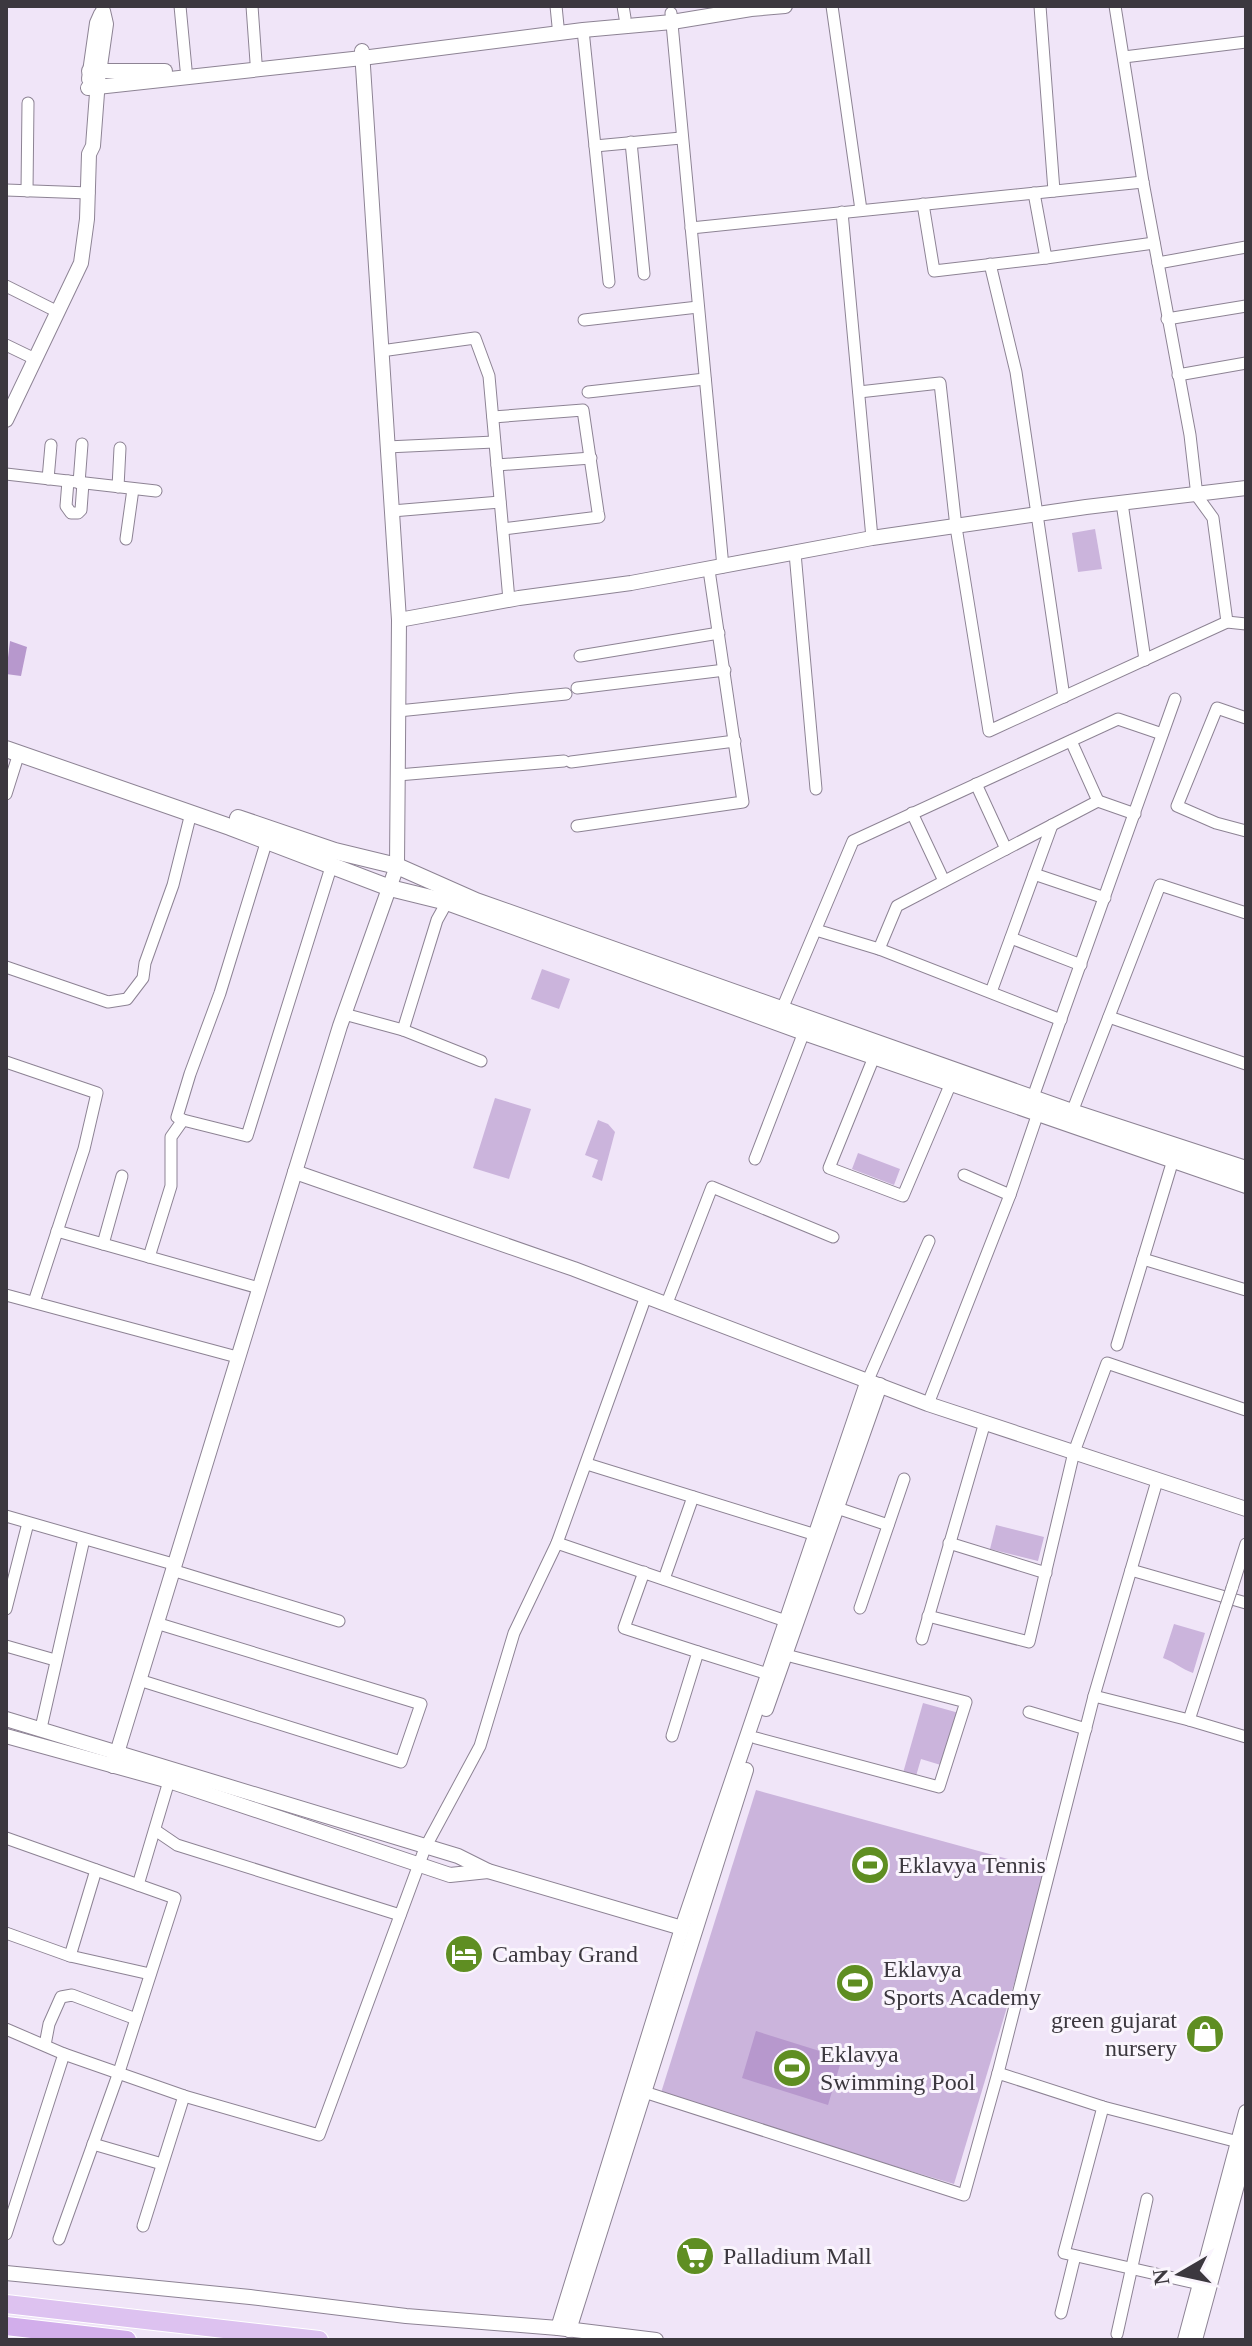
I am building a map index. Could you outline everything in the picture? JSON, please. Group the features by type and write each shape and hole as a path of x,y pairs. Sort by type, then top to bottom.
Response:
{"highway":[{"path":"6,2326 127,2340"}],"main road":[{"path":"6,739 335,851 397,866 476,901 782,1009 1173,1160 1246,1185"},
{"path":"12,751 267,840 390,888 447,902 874,1057 951,1083 1072,1112 1246,1169"},
{"path":"6,2304 319,2340"}],"street":[{"path":"180,6 186,69"},
{"path":"252,6 256,62"},
{"path":"556,6 558,26"},
{"path":"94,71 186,69 362,55 558,26 624,12 671,17 722,6"},
{"path":"93,88 671,17 785,6"},
{"path":"832,6 861,210"},
{"path":"1040,6 1054,191"},
{"path":"1115,6 1143,182 1190,435 1197,496 1213,518 1227,622"},
{"path":"8,410 81,263 89,193 89,154 93,146 97,23 103,8"},
{"path":"577,826 743,802 719,633 705,379 671,17"},
{"path":"583,30 609,282"},
{"path":"1124,57 1246,42"},
{"path":"115,1758 344,1014 397,866 399,620 362,55"},
{"path":"27,191 28,103"},
{"path":"595,146 681,138"},
{"path":"631,142 644,274"},
{"path":"691,228 1143,182"},
{"path":"6,190 89,193"},
{"path":"1034,193 1046,258"},
{"path":"923,204 934,271 1154,243"},
{"path":"842,212 872,538"},
{"path":"1158,263 1246,247"},
{"path":"990,264 1016,372 1064,697"},
{"path":"6,286 58,312"},
{"path":"1167,319 1246,306"},
{"path":"584,320 698,307"},
{"path":"381,351 475,338 489,376 509,600"},
{"path":"6,345 35,359"},
{"path":"1178,375 1246,363"},
{"path":"588,392 705,379"},
{"path":"859,392 940,383 956,527 989,731 1227,622 1246,624"},
{"path":"493,417 583,410 599,517 503,529"},
{"path":"387,447 494,442"},
{"path":"77,482 82,444"},
{"path":"48,479 51,445"},
{"path":"118,487 120,448"},
{"path":"497,465 591,458"},
{"path":"6,474 156,491"},
{"path":"399,620 716,568 872,538 1246,488"},
{"path":"126,539 133,489"},
{"path":"392,511 500,502"},
{"path":"1122,503 1145,660"},
{"path":"795,553 816,789"},
{"path":"580,656 719,633"},
{"path":"398,711 725,670"},
{"path":"928,1404 1010,1195 1061,1020 1175,699"},
{"path":"1246,718 1217,708 1177,806 1216,823 1246,831"},
{"path":"782,1009 853,841 1118,719 1162,734"},
{"path":"398,775 568,762 735,741"},
{"path":"1071,741 1098,801 1135,814"},
{"path":"6,794 12,751"},
{"path":"976,784 1006,849"},
{"path":"879,949 897,906 1098,801"},
{"path":"6,967 108,1002 127,999 143,978 145,963 173,885 191,813"},
{"path":"912,813 944,881"},
{"path":"991,992 1052,825"},
{"path":"267,840 220,993 177,1117 183,1120 247,1136 332,864"},
{"path":"1034,874 1105,898"},
{"path":"1072,1112 1160,885 1246,913"},
{"path":"403,1030 437,920 447,902"},
{"path":"816,930 879,949 1061,1020"},
{"path":"1011,938 1081,965"},
{"path":"344,1014 403,1030 481,1061"},
{"path":"1109,1017 1246,1064"},
{"path":"755,1159 804,1032"},
{"path":"874,1057 829,1168 903,1196 951,1083"},
{"path":"6,1062 97,1093 84,1149 34,1302"},
{"path":"149,1257 171,1186 171,1137 183,1120"},
{"path":"1117,1345 1173,1160"},
{"path":"295,1172 667,1303 928,1404 1157,1481 1245,1506"},
{"path":"964,1175 1010,1195"},
{"path":"103,1244 122,1176"},
{"path":"667,1303 712,1187 833,1237"},
{"path":"57,1231 259,1288"},
{"path":"638,2089 682,1928 786,1621 929,1241"},
{"path":"1143,1259 1246,1290"},
{"path":"6,1295 237,1357"},
{"path":"6,2029 64,2054 184,2096 319,2135 425,1848 480,1746 514,1633 557,1543 646,1296"},
{"path":"928,1616 1029,1642 1074,1452 1107,1363 1246,1410"},
{"path":"564,2329 638,2089 837,1508 874,1382"},
{"path":"922,1639 985,1422"},
{"path":"587,1464 816,1535"},
{"path":"860,1608 904,1479"},
{"path":"638,2089 964,2195 1094,1696 1157,1481"},
{"path":"664,1579 693,1497"},
{"path":"837,1508 888,1525"},
{"path":"6,1516 339,1621"},
{"path":"6,1609 28,1523"},
{"path":"41,1728 84,1539"},
{"path":"557,1543 786,1621"},
{"path":"949,1543 1046,1573"},
{"path":"1189,1720 1246,1544"},
{"path":"1131,1570 1246,1603"},
{"path":"644,1572 624,1628 768,1674"},
{"path":"139,1680 401,1762 421,1704 156,1623"},
{"path":"6,1646 55,1660"},
{"path":"672,1736 698,1652"},
{"path":"756,1738 939,1787 966,1702 786,1655"},
{"path":"1094,1696 1246,1737"},
{"path":"1029,1712 1086,1729"},
{"path":"6,1719 41,1728 169,1781 450,1875 488,1871"},
{"path":"6,1736 115,1758 458,1856 488,1871 682,1928"},
{"path":"138,1885 169,1781"},
{"path":"155,1830 177,1845 400,1915"},
{"path":"6,1838 175,1898 119,2072 59,2239"},
{"path":"70,1956 96,1870"},
{"path":"6,1933 70,1956 150,1974"},
{"path":"45,2045 49,2024 61,1997 72,1995 136,2019"},
{"path":"6,2234 64,2054"},
{"path":"998,2073 1103,2107 1243,2146"},
{"path":"143,2226 184,2096"},
{"path":"1103,2107 1064,2253 1200,2284"},
{"path":"1195,2340 1243,2146 1246,2112"},
{"path":"93,2144 162,2164"},
{"path":"1185,2340 1243,2146"},
{"path":"1117,2334 1147,2199"},
{"path":"1061,2313 1075,2256"},
{"path":"6,2273 406,2316 564,2329 593,2336 656,2340"}],"shaded area":[{"path":"1095,529 1102,569 1078,572 1072,533"},
{"path":"10,641 27,647 21,676 6,674"},
{"path":"542,969 570,979 559,1009 531,999"},
{"path":"495,1098 531,1109 509,1179 473,1168"},
{"path":"598,1120 608,1124 615,1132 602,1181 592,1177 598,1160 585,1155"},
{"path":"858,1153 900,1169 894,1185 852,1169"},
{"path":"996,1525 1044,1537 1038,1561 990,1549"},
{"path":"1174,1624 1205,1633 1193,1673 1163,1658"},
{"path":"923,1703 959,1713 944,1766 921,1759 916,1776 903,1773"},
{"name":"Eklavya Sports Academy","path":"756,1790 1048,1870 954,2184 660,2096"},
{"name":"Eklavya Swimming Pool","path":"756,2031 842,2058 828,2105 742,2078"}],"place":[{"name":"Eklavya Tennis","path":"870,1865"},
{"name":"Cambay Grand","path":"464,1954"},
{"name":"Eklavya Sports Academy","path":"855,1983"},
{"name":"green gujarat nursery","path":"1205,2034"},
{"name":"Eklavya Swimming Pool","path":"792,2068"},
{"name":"Palladium Mall","path":"695,2256"}]}
